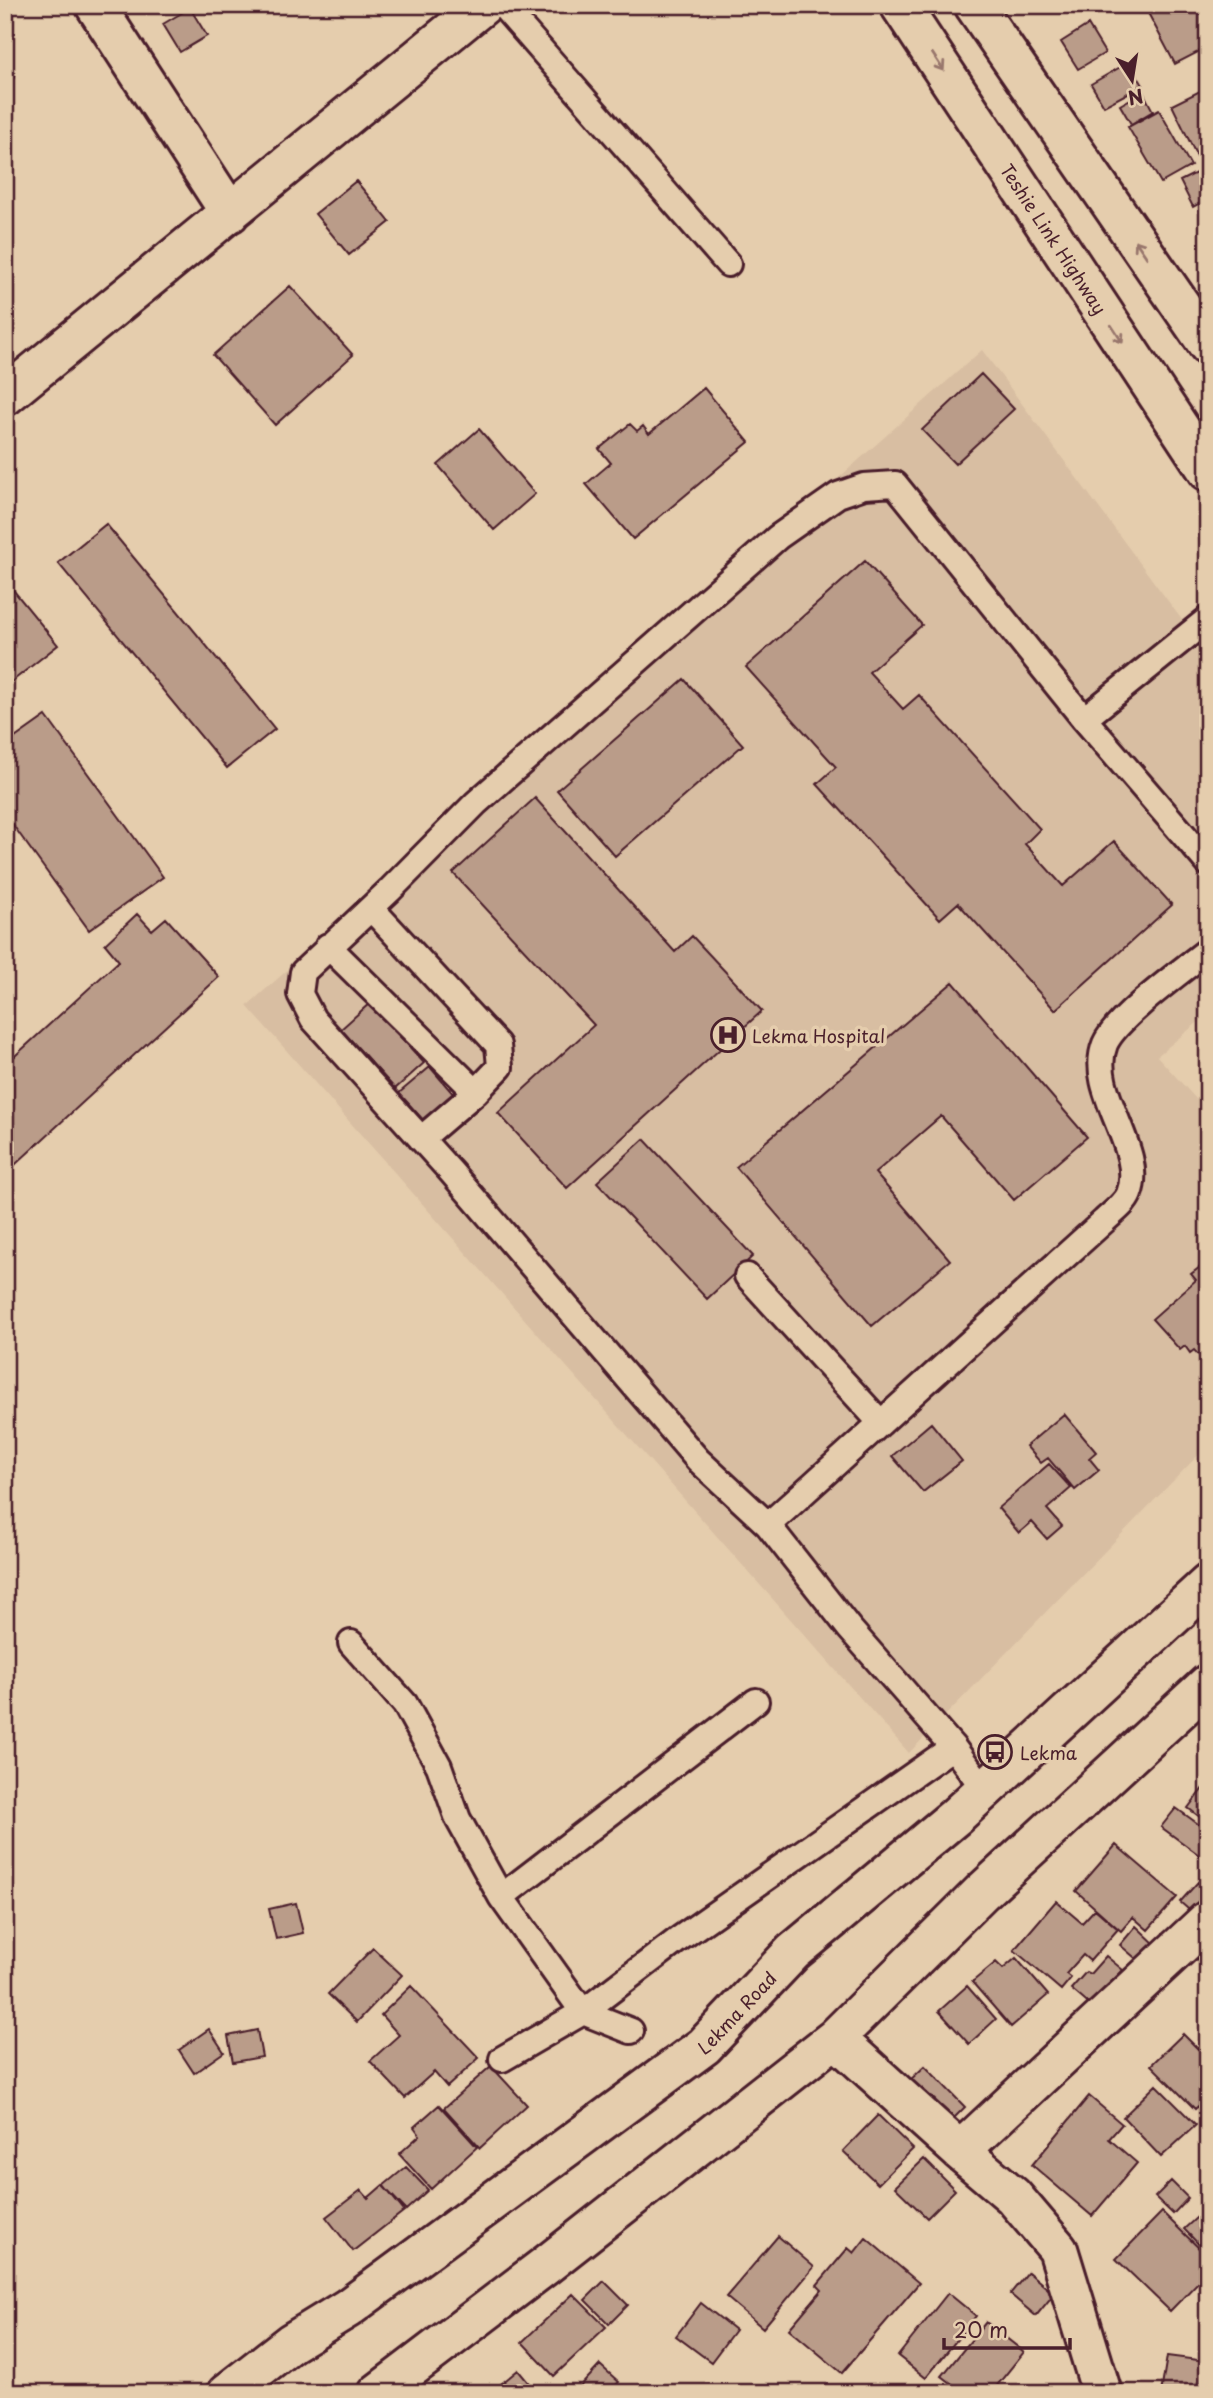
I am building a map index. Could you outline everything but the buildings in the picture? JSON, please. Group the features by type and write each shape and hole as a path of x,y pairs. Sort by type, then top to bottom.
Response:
{"street":[{"path":"95,5 230,213"},
{"path":"5,396 484,5"},
{"name":"Teshie Link Highway","path":"900,5 1208,471"},
{"path":"974,5 1203,328"},
{"name":"Lekma Road","path":"227,2393 290,2343 348,2308 704,2046 793,1952 985,1790 1206,1593"},
{"path":"378,2393 545,2266 835,2038 982,1892 1208,1684"},
{"path":"960,2151 1208,1920"},
{"path":"835,2038 1013,2196 1058,2249 1102,2393"}],"lane":[{"path":"502,5 728,264"},
{"path":"985,1790 953,1747 849,1628 768,1525 698,1460 421,1139 313,1019 300,995 303,972 476,803 778,537 838,495 864,486 895,484 1084,719 1208,863"},
{"path":"1084,719 1208,619"},
{"path":"371,908 498,1045 500,1067 476,1092 421,1139"},
{"path":"328,946 476,1092"},
{"path":"768,1525 1104,1222 1129,1196 1133,1176 1122,1130 1104,1088 1101,1064 1105,1043 1119,1024 1208,950"},
{"path":"747,1276 881,1423"},
{"path":"351,1643 405,1703 439,1766 458,1819 501,1897 583,2012 631,2031"},
{"path":"501,1897 756,1701"},
{"path":"502,2059 583,2012 679,1939 953,1747"}],"shaded area":[{"name":"Lekma Hospital","path":"982,350 1208,655 1208,1014 1157,1056 1208,1112 1208,1445 909,1753 247,1006"}],"place":[{"name":"Lekma Hospital","path":"728,1035"},
{"name":"Lekma","path":"995,1752"}]}
